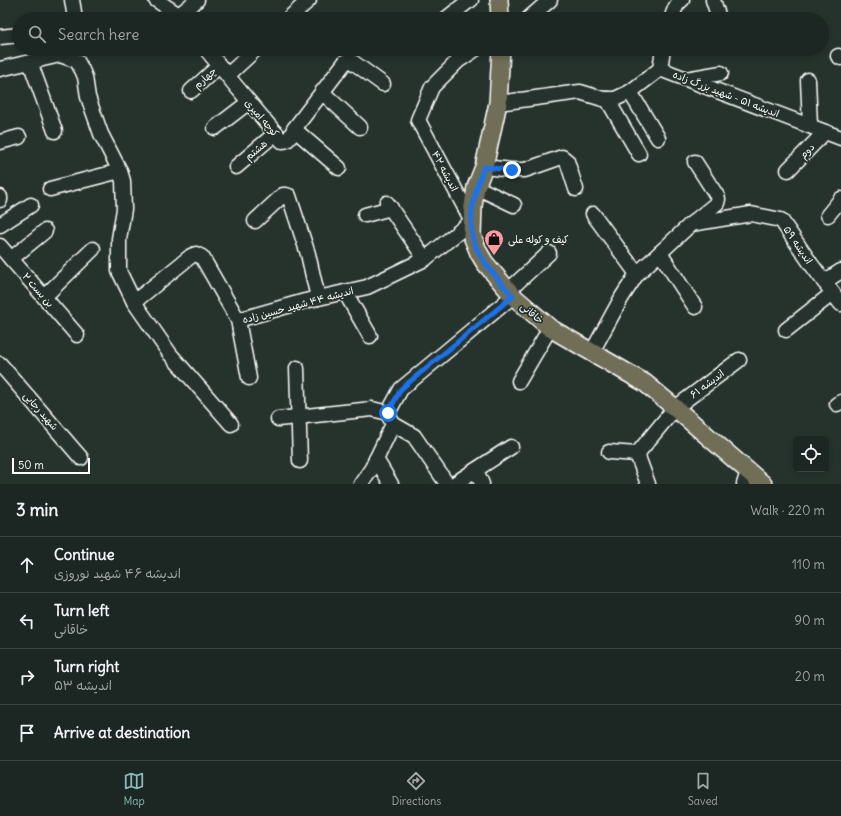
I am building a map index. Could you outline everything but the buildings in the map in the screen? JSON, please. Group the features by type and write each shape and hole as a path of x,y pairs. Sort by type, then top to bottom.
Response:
{"main road":[{"path":"499,0 500,12"},
{"name":"خاقانی","path":"501,56 498,102 484,167 476,187 473,206 472,236 479,253 510,294 550,328 645,383 675,408 746,478 763,484"}],"street":[{"path":"156,0 173,12"},
{"path":"185,12 197,0"},
{"path":"296,12 309,0"},
{"path":"455,12 471,0"},
{"path":"536,12 550,0"},
{"path":"674,12 676,6 682,0"},
{"path":"712,0 717,12"},
{"path":"0,36 12,35"},
{"path":"0,69 52,56"},
{"path":"65,56 77,61 82,70 85,77 88,97 101,134 120,170 123,181 124,209 120,239 119,271 134,302 170,354 231,424"},
{"name":"کوچه امیری","path":"212,56 282,141 289,139 294,129 348,59 383,84"},
{"name":"چهارم","path":"191,91 245,56"},
{"name":"اندیشه ۴۲","path":"466,56 458,61 432,87 418,120 472,221"},
{"path":"660,69 662,56"},
{"path":"30,62 55,131"},
{"name":"اندیشه ۵۱ - شهید بزرگ زاده","path":"498,102 580,92 607,99 615,99 630,92 660,69 841,138"},
{"path":"686,79 722,73"},
{"path":"808,80 810,126"},
{"path":"322,92 360,127"},
{"path":"630,92 658,138"},
{"path":"607,99 639,154"},
{"path":"214,128 249,102"},
{"path":"294,129 339,168"},
{"name":"دوم","path":"788,170 825,132"},
{"name":"هشتم","path":"236,167 276,133"},
{"path":"0,142 19,137"},
{"path":"484,167 525,170 562,158 567,161 576,188"},
{"path":"592,352 622,296 637,274 691,224 717,203 717,196 695,162"},
{"path":"50,190 120,170"},
{"path":"476,187 514,205"},
{"path":"255,221 283,195 289,196 308,254 318,298"},
{"path":"828,214 841,199"},
{"path":"365,215 389,205 425,259"},
{"path":"0,225 30,206"},
{"path":"593,214 637,274"},
{"name":"اندیشه ۵۹","path":"691,224 751,214 781,220 833,293"},
{"name":"اندیشه ۴۴ شهید حسین زاده","path":"134,302 191,256 196,254 202,257 238,320 318,298 367,287 425,259 472,221"},
{"path":"11,259 45,231"},
{"name":"بن بست ۲","path":"0,246 77,335"},
{"path":"44,297 93,249"},
{"path":"361,484 372,468 376,459 401,389 510,294 549,253"},
{"path":"660,253 695,307"},
{"path":"786,330 833,293 841,271"},
{"path":"345,292 370,336"},
{"path":"238,320 249,378"},
{"path":"519,381 550,328"},
{"name":"اندیشه ۶۱","path":"637,454 675,408 739,360"},
{"name":"شهید رجایی","path":"0,364 81,458"},
{"path":"297,368 300,461"},
{"path":"278,419 372,410 391,418 414,436 447,484"},
{"path":"454,484 511,447"},
{"path":"609,452 637,454 648,484"},
{"path":"376,459 391,484"},
{"path":"476,470 482,484"}],"place":[{"name":"کیف و کوله علی","path":"494,256"}],"route":[{"path":"388,413 401,389 513,296 479,253 472,236 473,206 476,187 484,167 512,170"}]}
